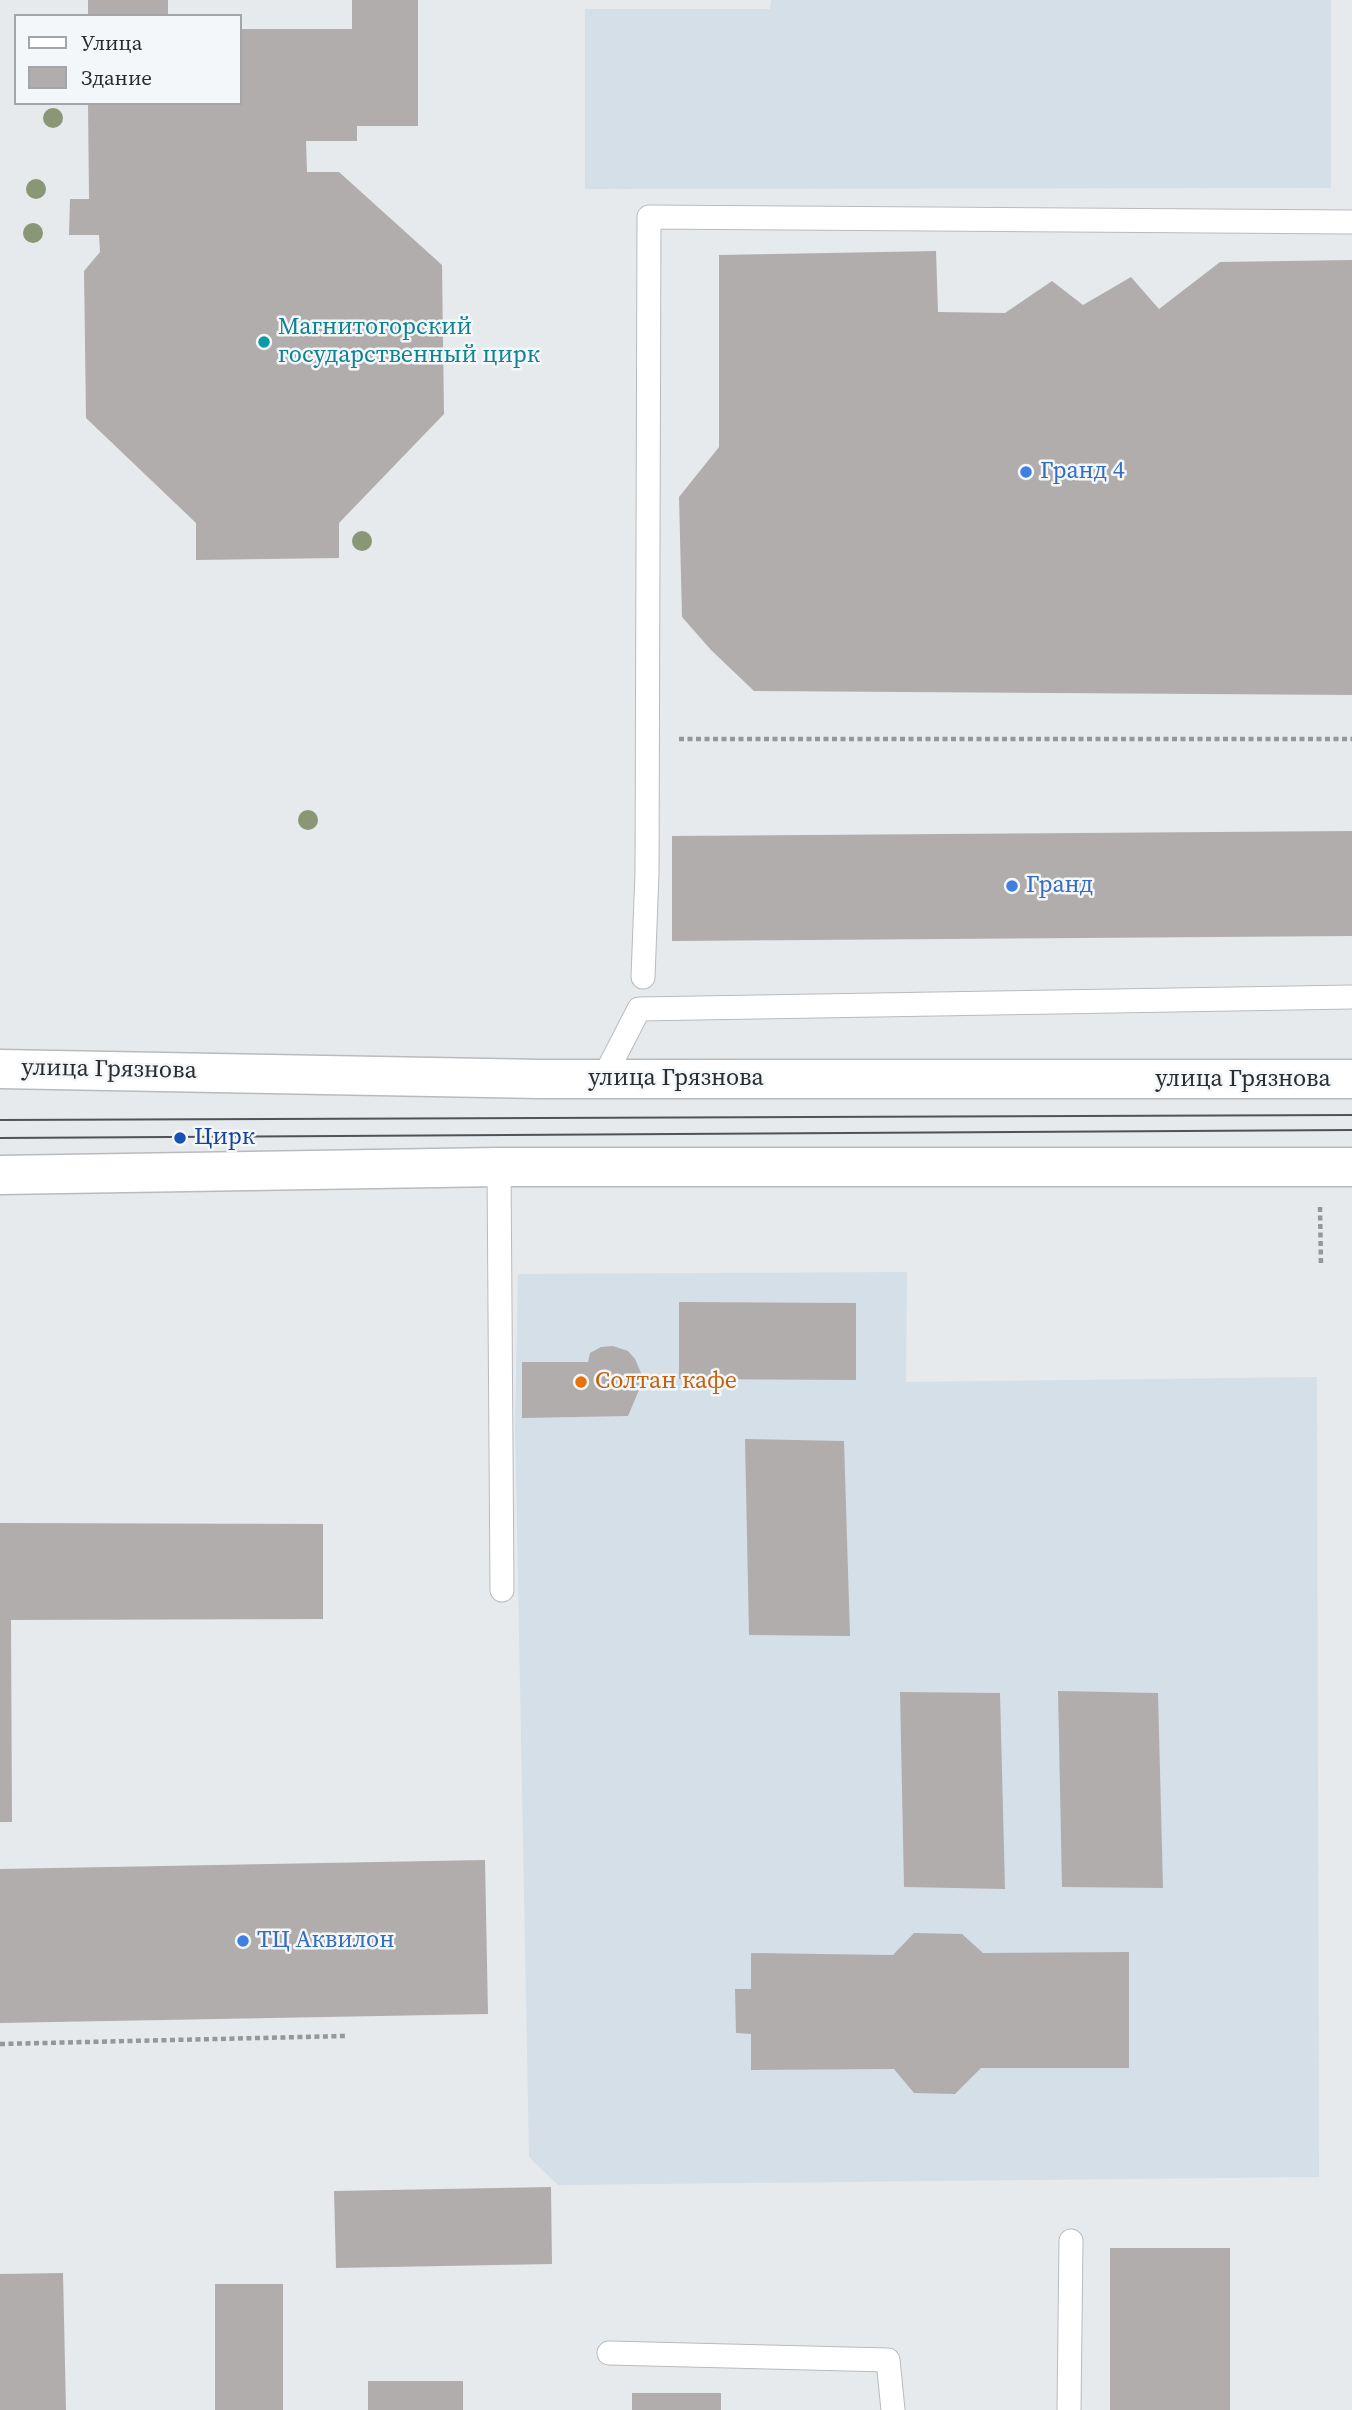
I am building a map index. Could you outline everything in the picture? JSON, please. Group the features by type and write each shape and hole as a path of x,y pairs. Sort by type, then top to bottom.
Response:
{"main road":[{"name":"улица Грязнова","path":"0,1069 603,1079 1352,1079"},
{"path":"0,1175 499,1167 1352,1167"}],"lane":[{"path":"643,977 647,739 649,217 1352,222"},
{"path":"603,1079 639,1009 1352,997"},
{"path":"499,1167 502,1590"},
{"path":"1069,2410 1071,2241"},
{"path":"609,2353 888,2360 893,2410"}],"path":[{"path":"647,739 1352,739"},
{"path":"1320,1204 1321,1266"},
{"path":"0,2044 345,2036"}],"shaded area":[{"path":"771,0 1331,0 1331,188 585,189 585,9 770,9"},
{"path":"907,1272 906,1382 1317,1377 1319,2177 558,2185 529,2157 515,1422 518,1274"}],"building":[{"path":"88,0 168,0 168,14 88,14"},
{"name":"Магнитогорский государственный цирк","path":"352,0 418,0 418,126 357,126 357,141 306,141 307,172 339,172 442,265 444,414 339,523 339,558 196,560 196,523 86,418 84,271 100,252 99,235 69,235 70,199 89,199 88,105 242,105 242,29 352,29"},
{"name":"Гранд 4","path":"936,251 938,312 1005,313 1052,281 1083,305 1131,277 1159,309 1220,262 1352,260 1352,695 754,691 711,650 682,617 679,497 719,447 719,255"},
{"name":"Гранд","path":"1352,831 1352,936 672,941 672,836"},
{"path":"679,1302 856,1303 856,1380 679,1379"},
{"name":"Солтан кафе","path":"613,1346 628,1351 641,1373 639,1390 628,1416 522,1418 522,1362 588,1362 590,1353 601,1347"},
{"path":"745,1439 844,1441 850,1636 749,1635"},
{"path":"0,1523 323,1524 323,1619 11,1620 12,1822 0,1822"},
{"path":"1058,1691 1158,1693 1163,1888 1062,1887"},
{"path":"900,1692 1000,1693 1005,1889 904,1887"},
{"name":"ТЦ Аквилон","path":"485,1860 488,2014 0,2023 0,1869"},
{"path":"914,1933 962,1934 983,1953 1129,1952 1129,2068 981,2068 955,2094 914,2093 894,2069 751,2070 751,2034 736,2033 735,1989 751,1989 751,1953 893,1955"},
{"path":"551,2187 552,2264 336,2268 334,2191"},
{"path":"1110,2248 1230,2248 1230,2410 1110,2410"},
{"path":"63,2273 66,2410 0,2410 0,2274"},
{"path":"215,2284 283,2284 283,2410 215,2410"},
{"path":"368,2381 463,2381 463,2410 368,2410"},
{"path":"632,2393 721,2393 721,2410 632,2410"}],"tram line":[{"path":"0,1120 1352,1115"},
{"path":"0,1138 1352,1130"}],"place":[{"name":"Магнитогорский государственный цирк","path":"264,342"},
{"name":"Гранд 4","path":"1026,472"},
{"name":"Гранд","path":"1012,886"},
{"name":"Цирк","path":"180,1138"},
{"name":"Солтан кафе","path":"581,1382"},
{"name":"ТЦ Аквилон","path":"243,1941"}]}
